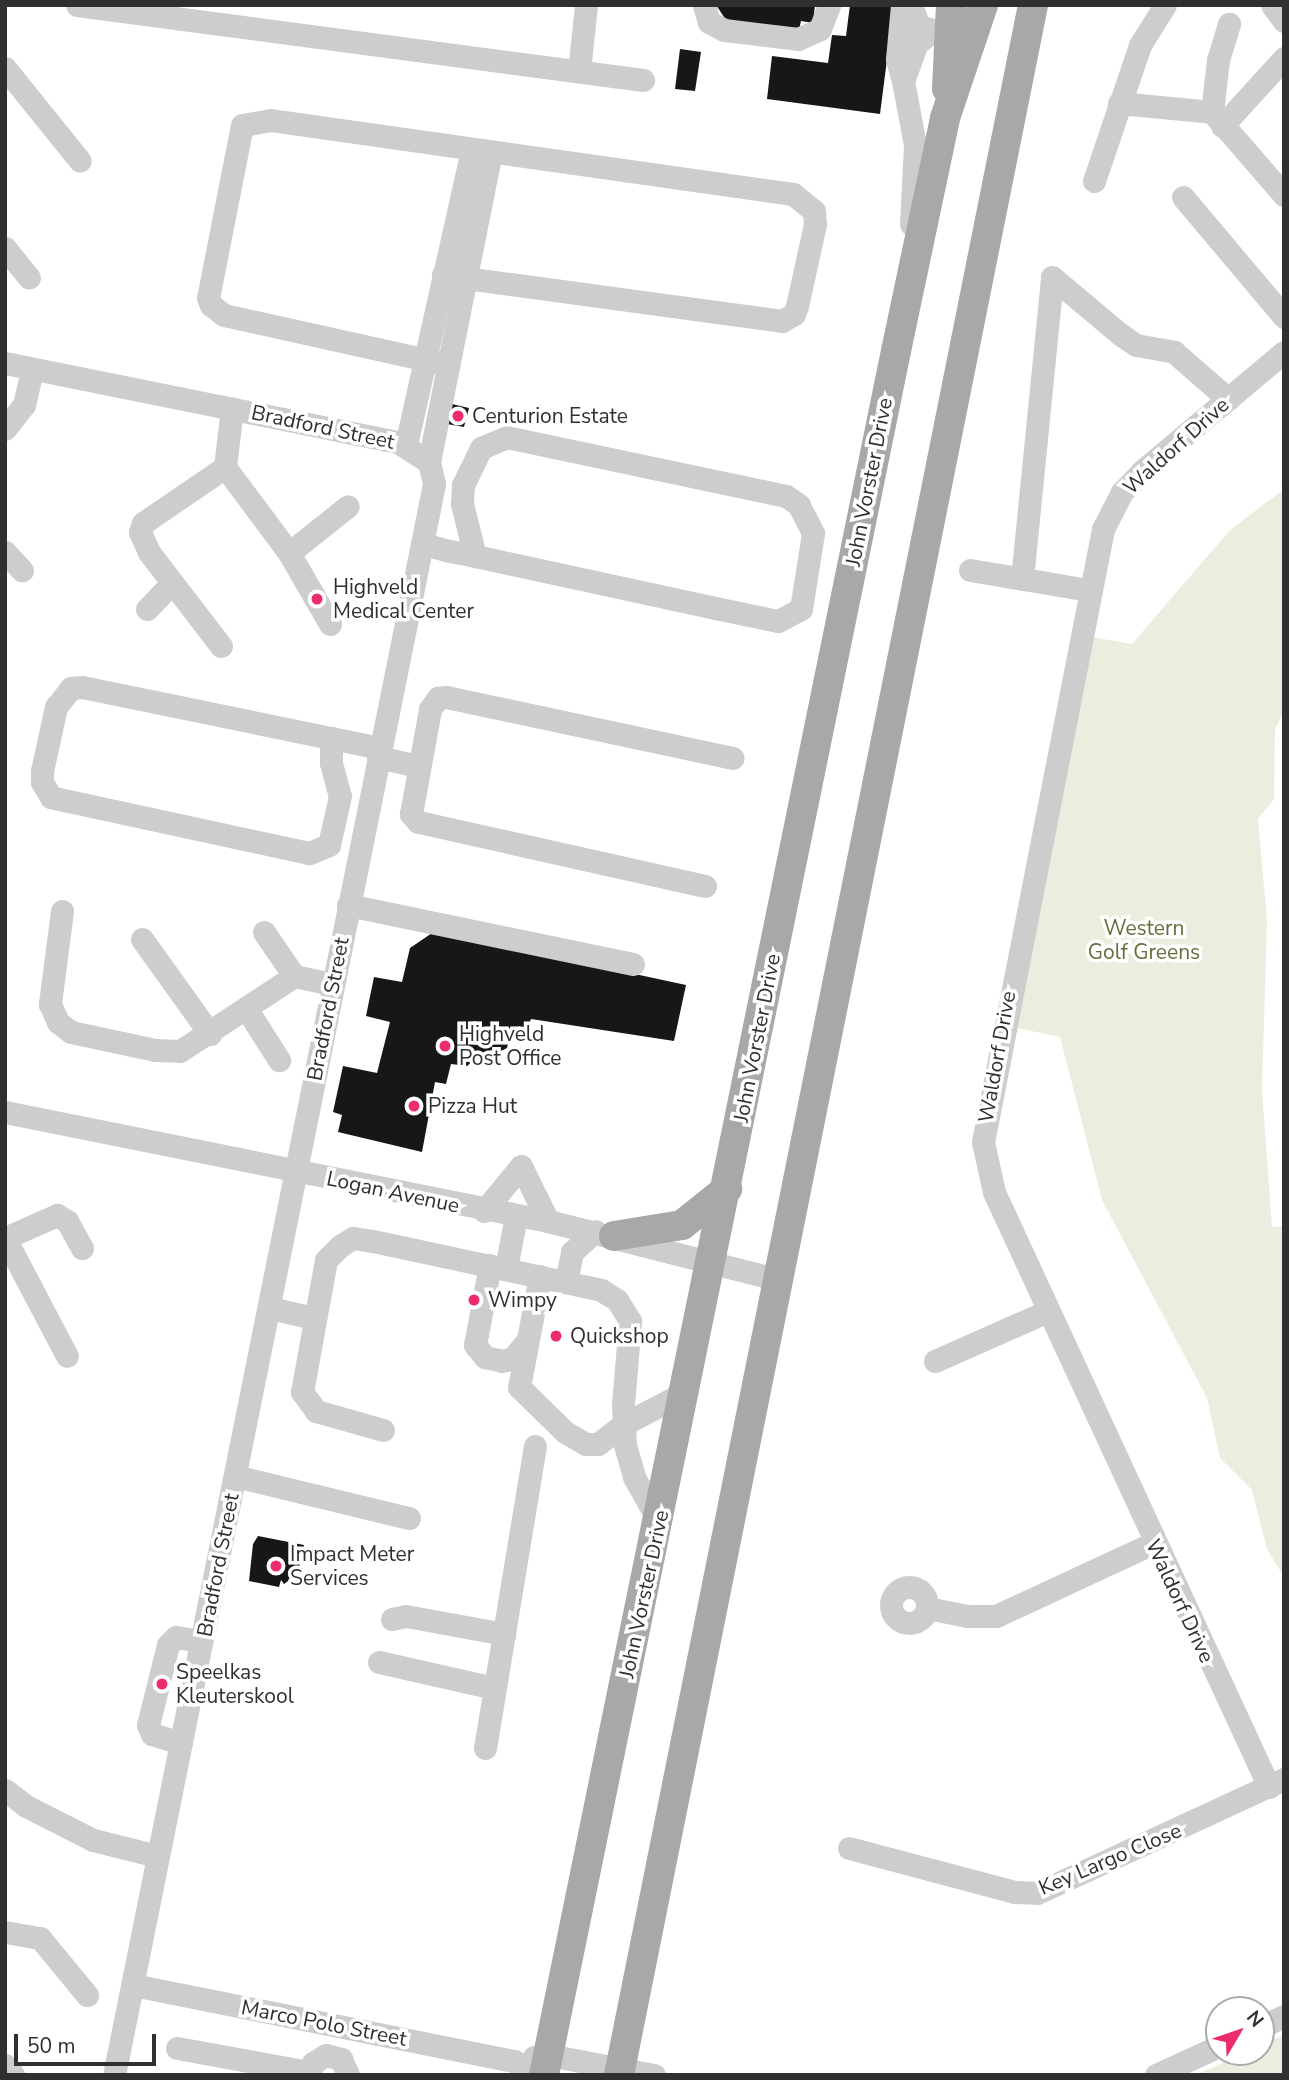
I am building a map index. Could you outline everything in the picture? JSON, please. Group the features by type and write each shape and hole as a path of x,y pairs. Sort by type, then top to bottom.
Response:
{"main road":[{"name":"John Vorster Drive","path":"542,2068 714,1262 945,118 952,27 983,5"},
{"path":"619,2071 1033,5"},
{"path":"605,1234 682,1225 727,1189"}],"street":[{"path":"579,71 586,5"},
{"path":"704,5 709,22 724,30 798,39 820,29 830,5"},
{"path":"902,5 897,59 915,145 911,232 919,246"},
{"path":"911,5 913,19 952,27"},
{"path":"1094,181 1140,44 1165,5"},
{"path":"1272,5 1284,21"},
{"path":"82,6 643,80"},
{"path":"1217,119 1218,60 1229,24"},
{"path":"903,80 917,43 952,27"},
{"path":"1217,119 1284,58"},
{"path":"5,68 80,161"},
{"path":"1119,103 1217,119 1284,195"},
{"path":"449,365 223,314 211,305 208,298 239,132 250,121 264,119 793,194 814,211 812,236 794,314 782,321 453,277"},
{"path":"406,445 424,358 453,277 482,151"},
{"path":"1183,197 1284,317"},
{"path":"5,248 29,278"},
{"path":"429,462 449,365 453,277"},
{"path":"1022,579 1052,277 1120,334 1136,345 1174,352 1228,399"},
{"name":"Waldorf Drive","path":"1276,1783 1153,1543 994,1192 983,1142 1088,590 1103,529 1122,492 1284,352"},
{"name":"Bradford Street","path":"5,363 406,445 429,462 434,484 332,984 298,1172 114,2075"},
{"path":"5,429 24,405 32,369"},
{"path":"232,408 225,467 289,553 330,624"},
{"path":"423,544 475,556 778,621 801,609 813,533 799,505 786,496 507,437 481,448 463,485 462,504 475,556"},
{"path":"221,646 149,552 141,527 225,467"},
{"path":"289,553 348,506"},
{"path":"5,552 22,570"},
{"path":"970,570 1088,590"},
{"path":"146,609 172,583"},
{"path":"331,738 331,763 340,796 332,839 317,853 62,803 45,792 42,782 56,707 76,687 331,738 418,766"},
{"path":"705,886 423,825 411,814 430,709 438,698 446,697 733,758"},
{"path":"348,905 633,964"},
{"path":"62,911 50,991 58,1022 71,1032 155,1050 180,1051 210,1034 294,976"},
{"path":"264,932 294,976 332,984"},
{"path":"142,939 210,1034"},
{"path":"246,1008 279,1060"},
{"name":"Logan Avenue","path":"5,1112 548,1221 779,1280"},
{"path":"484,1210 521,1166 548,1221"},
{"path":"67,1356 5,1238 57,1215 67,1220 82,1248"},
{"path":"516,1216 475,1345 485,1357 502,1361 513,1358 526,1342"},
{"path":"566,1281 572,1252 605,1234"},
{"path":"383,1430 327,1415 304,1398 314,1318 326,1260 353,1238 498,1266 609,1294 627,1312 632,1338 624,1424 634,1477 659,1522"},
{"path":"541,1276 519,1387 565,1432 586,1444 598,1444 624,1424 687,1391"},
{"path":"270,1308 314,1318"},
{"path":"935,1362 1048,1311"},
{"path":"485,1748 535,1446"},
{"path":"235,1476 409,1518"},
{"path":"927,1608 967,1616 996,1616 1153,1543"},
{"path":"392,1619 406,1616 504,1634"},
{"path":"181,1743 149,1731 154,1703 172,1639 202,1641"},
{"path":"379,1662 494,1688"},
{"path":"161,1674 194,1683"},
{"path":"154,1703 188,1710"},
{"name":"Key Largo Close","path":"849,1848 1014,1892 1037,1893 1276,1783"},
{"path":"5,1790 26,1806 93,1840 157,1856"},
{"path":"5,1932 40,1938 87,1996"},
{"name":"Marco Polo Street","path":"133,1985 542,2068"},
{"path":"333,2056 337,2026"},
{"path":"177,2048 309,2074 318,2058 333,2056 346,2064 348,2075"},
{"path":"1156,2075 1205,2052"},
{"path":"5,2065 13,2075"},
{"path":"542,2068 654,2075"}],"green space":[{"name":"Western Golf Greens","path":"1284,489 1284,711 1275,729 1274,799 1258,819 1267,920 1262,1090 1272,1227 1284,1226 1284,1577 1267,1549 1252,1490 1220,1458 1207,1398 1102,1200 1060,1037 1003,1025 1080,635 1132,644 1230,530"},
{"path":"1284,2035 1284,2075 1196,2075 1216,2066 1275,2066 1275,2039"}],"building":[{"path":"716,5 815,5 813,23 801,21 799,30 726,20"},
{"path":"850,5 894,5 880,114 767,99 772,56 828,63 832,35 846,36"},
{"path":"680,49 701,52 695,91 675,89"},
{"name":"Centurion Estate","path":"452,404 469,408 464,427 447,424"},
{"path":"435,931 686,985 674,1041 531,1019 527,1029 518,1028 510,1036 507,1048 496,1054 484,1052 467,1066 451,1064 446,1084 435,1082 422,1152 338,1132 342,1115 333,1112 343,1066 377,1073 390,1022 366,1016 374,977 402,982 410,948"},
{"name":"Impact Meter Services","path":"258,1536 304,1545 297,1578 289,1574 292,1578 284,1584 281,1580 279,1587 249,1581 253,1544"}],"place":[{"name":"Centurion Estate","path":"458,416"},
{"name":"Highveld Medical Center","path":"317,599"},
{"name":"Highveld Post Office","path":"445,1046"},
{"name":"Pizza Hut","path":"414,1106"},
{"name":"Wimpy","path":"474,1300"},
{"name":"Quickshop","path":"556,1336"},
{"name":"Impact Meter Services","path":"276,1566"},
{"name":"Speelkas Kleuterskool","path":"162,1684"}]}
